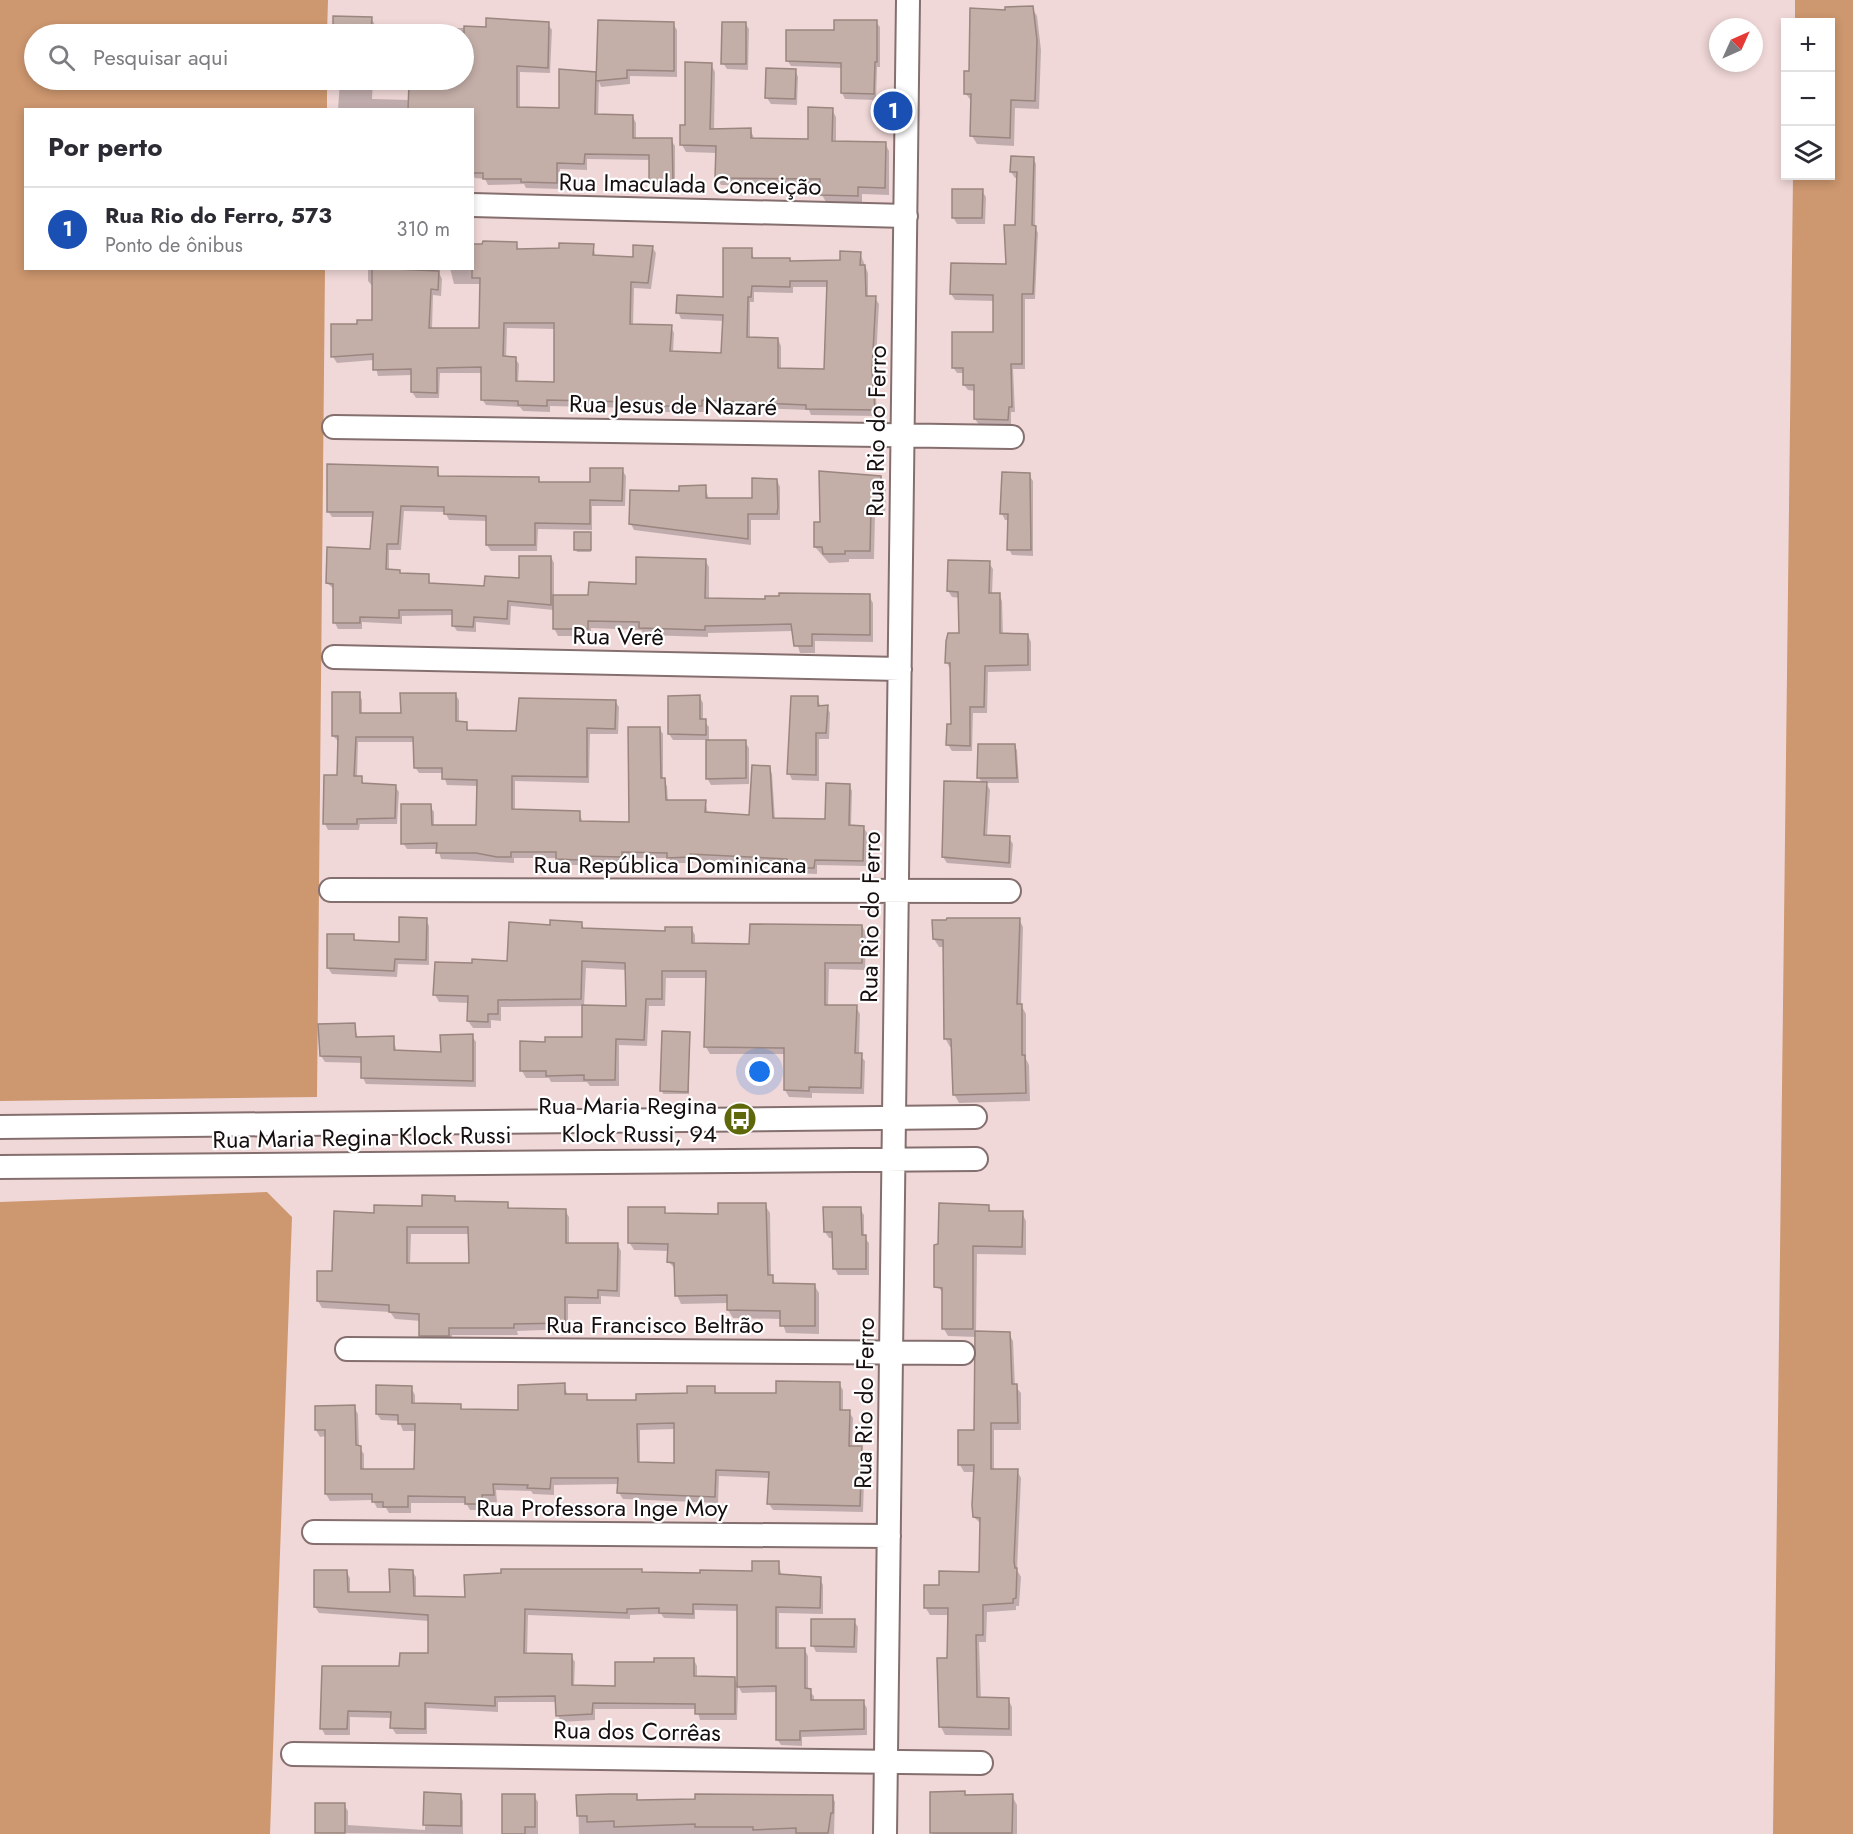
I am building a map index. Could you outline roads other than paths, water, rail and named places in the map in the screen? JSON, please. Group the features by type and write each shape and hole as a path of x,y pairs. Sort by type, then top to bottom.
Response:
{"street":[{"name":"Rua Rio do Ferro","path":"885,1834 908,0"},
{"name":"Rua Imaculada Conceição","path":"474,205 906,216"},
{"name":"Rua Jesus de Nazaré","path":"334,427 1012,437"},
{"name":"Rua Verê","path":"334,657 900,669"},
{"name":"Rua República Dominicana","path":"332,890 1009,891"},
{"name":"Rua Maria Regina Klock Russi","path":"0,1127 975,1117"},
{"name":"Rua Maria Regina Klock Russi","path":"0,1167 976,1159"},
{"name":"Rua Francisco Beltrão","path":"347,1349 963,1353"},
{"name":"Rua Professora Inge Moy","path":"314,1532 889,1536"},
{"name":"Rua dos Corrêas","path":"293,1754 981,1763"}],"place":[{"name":"Rua Rio do Ferro, 573","path":"893,111"},
{"name":"Rua Maria Regina Klock Russi, 94","path":"740,1119"}]}
